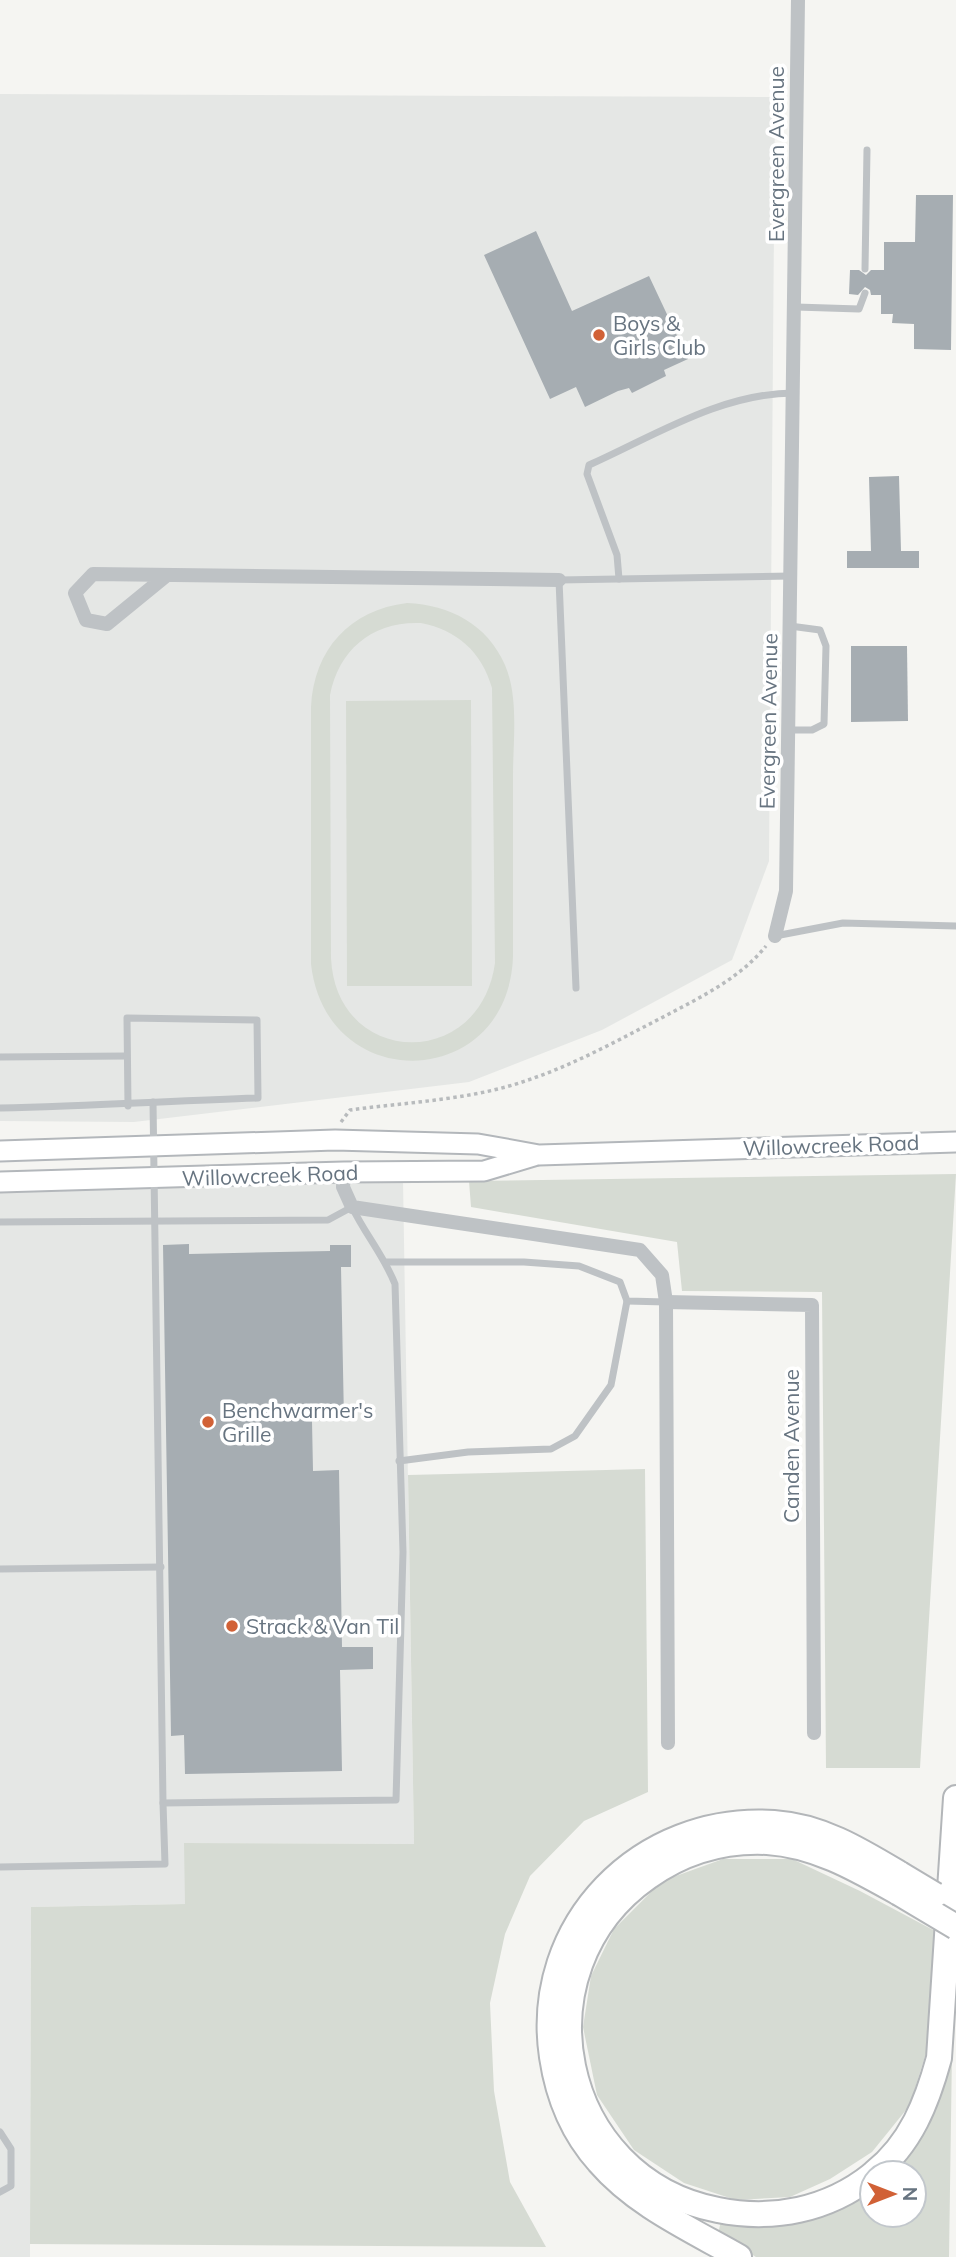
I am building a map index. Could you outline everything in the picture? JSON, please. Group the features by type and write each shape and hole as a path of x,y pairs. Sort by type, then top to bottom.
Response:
{"highway":[{"path":"890,2159 912,2129 929,2098 939,2058 956,1798"},
{"path":"739,2257 621,2186 597,2161 570,2122 556,2084 549,2034 552,1985 565,1948 584,1911 614,1878 652,1850 695,1830 747,1823 775,1823 811,1829 841,1840 956,1927"},
{"path":"858,2186 818,2205 780,2214 740,2215 702,2207 664,2191 631,2168 608,2146 588,2115 575,2080 568,2031 571,1990 583,1952 601,1919 627,1892 662,1867 698,1850 733,1843 768,1842 804,1849 900,1883 956,1908"}],"main road":[{"name":"Willowcreek Road","path":"0,1151 335,1140 478,1144 539,1155 947,1142"},
{"name":"Willowcreek Road","path":"0,1182 344,1172 484,1171 539,1155"}],"street":[{"name":"Evergreen Avenue","path":"775,936 786,891 799,0"},
{"path":"167,575 107,624 86,620 75,593 93,574 559,580"},
{"path":"344,1172 343,1187 352,1207 640,1250 662,1275 666,1302 668,1743"},
{"name":"Canden Avenue","path":"666,1302 812,1305 814,1733"}],"lane":[{"path":"865,269 867,150"},
{"path":"796,307 859,309 865,293"},
{"path":"619,579 617,555 587,474 589,465 729,402 759,394 794,393"},
{"path":"576,988 559,580 791,576"},
{"path":"789,730 812,730 824,724 826,659 826,646 820,630 790,626"},
{"path":"775,936 843,923 956,926"},
{"path":"0,1108 128,1105 258,1098 257,1020 127,1018 128,1105"},
{"path":"0,1057 126,1056"},
{"path":"0,1867 165,1864 157,1219 153,1102"},
{"path":"0,1222 328,1220 352,1207 364,1231 387,1262 395,1284 402,1552 396,1800 163,1803"},
{"path":"387,1262 524,1262 579,1266 620,1282 627,1301 611,1385 575,1436 551,1449 468,1452 399,1461"},
{"path":"627,1301 666,1302"},
{"path":"0,1569 160,1567"},
{"path":"0,2132 10,2149 11,2186 0,2192"}],"path":[{"path":"335,1140 336,1127 350,1110 475,1093 514,1084 596,1051 705,995 750,966 775,936"}],"shaded area":[{"path":"0,94 775,97 769,861 732,960 602,1030 469,1082 134,1122 0,1121"},
{"path":"407,603 438,608 465,619 477,628 488,638 505,665 514,705 513,957 504,1001 481,1033 451,1053 416,1061 380,1056 348,1038 324,1007 311,964 311,707 314,686 319,667 339,636 368,614","holes":["421,623 457,637 475,653 492,688 495,963 484,999 464,1024 438,1038 409,1042 381,1036 357,1020 339,994 331,958 330,695 341,664 350,651 373,633 404,624"]},
{"path":"471,700 472,986 347,986 346,701"},
{"path":"956,1174 920,1768 826,1768 822,1292 682,1291 677,1242 471,1207 469,1181"},
{"path":"403,1180 414,1844 185,1843 185,1904 31,1907 30,2257 0,2257 0,1193"},
{"path":"645,1469 648,1792 584,1821 530,1876 505,1934 490,2003 494,2091 510,2182 546,2247 30,2244 31,1907 185,1904 184,1843 414,1844 408,1475"},
{"path":"723,1859 792,1859 935,1931 926,2053 910,2105 872,2152 830,2179 790,2197 736,2200 684,2183 634,2150 597,2095 583,2027 591,1976 614,1929 662,1881"},
{"path":"952,2051 949,2257 756,2257 718,2234 721,2221 858,2190 858,2229 928,2229 928,2159 896,2159"}],"building":[{"path":"916,195 953,195 951,350 914,349 914,324 892,323 893,314 881,314 881,295 871,295 870,290 865,287 858,295 849,294 850,270 859,270 866,275 871,270 884,270 884,242 915,242"},
{"name":"Boys & Girls Club","path":"536,231 572,311 649,276 688,359 664,370 666,376 632,393 629,388 618,391 585,407 576,387 550,399 484,255"},
{"path":"899,476 901,551 919,551 919,568 847,568 847,551 871,551 869,477"},
{"path":"851,646 907,646 908,721 851,722"},
{"path":"189,1244 189,1254 330,1251 330,1245 351,1245 351,1267 341,1267 344,1420 312,1421 313,1471 339,1470 342,1647 373,1647 373,1669 340,1670 342,1771 185,1774 184,1735 171,1736 163,1245"}],"place":[{"name":"Boys & Girls Club","path":"599,335"},
{"name":"Benchwarmer's Grille","path":"208,1422"},
{"name":"Strack & Van Til","path":"232,1626"}]}
